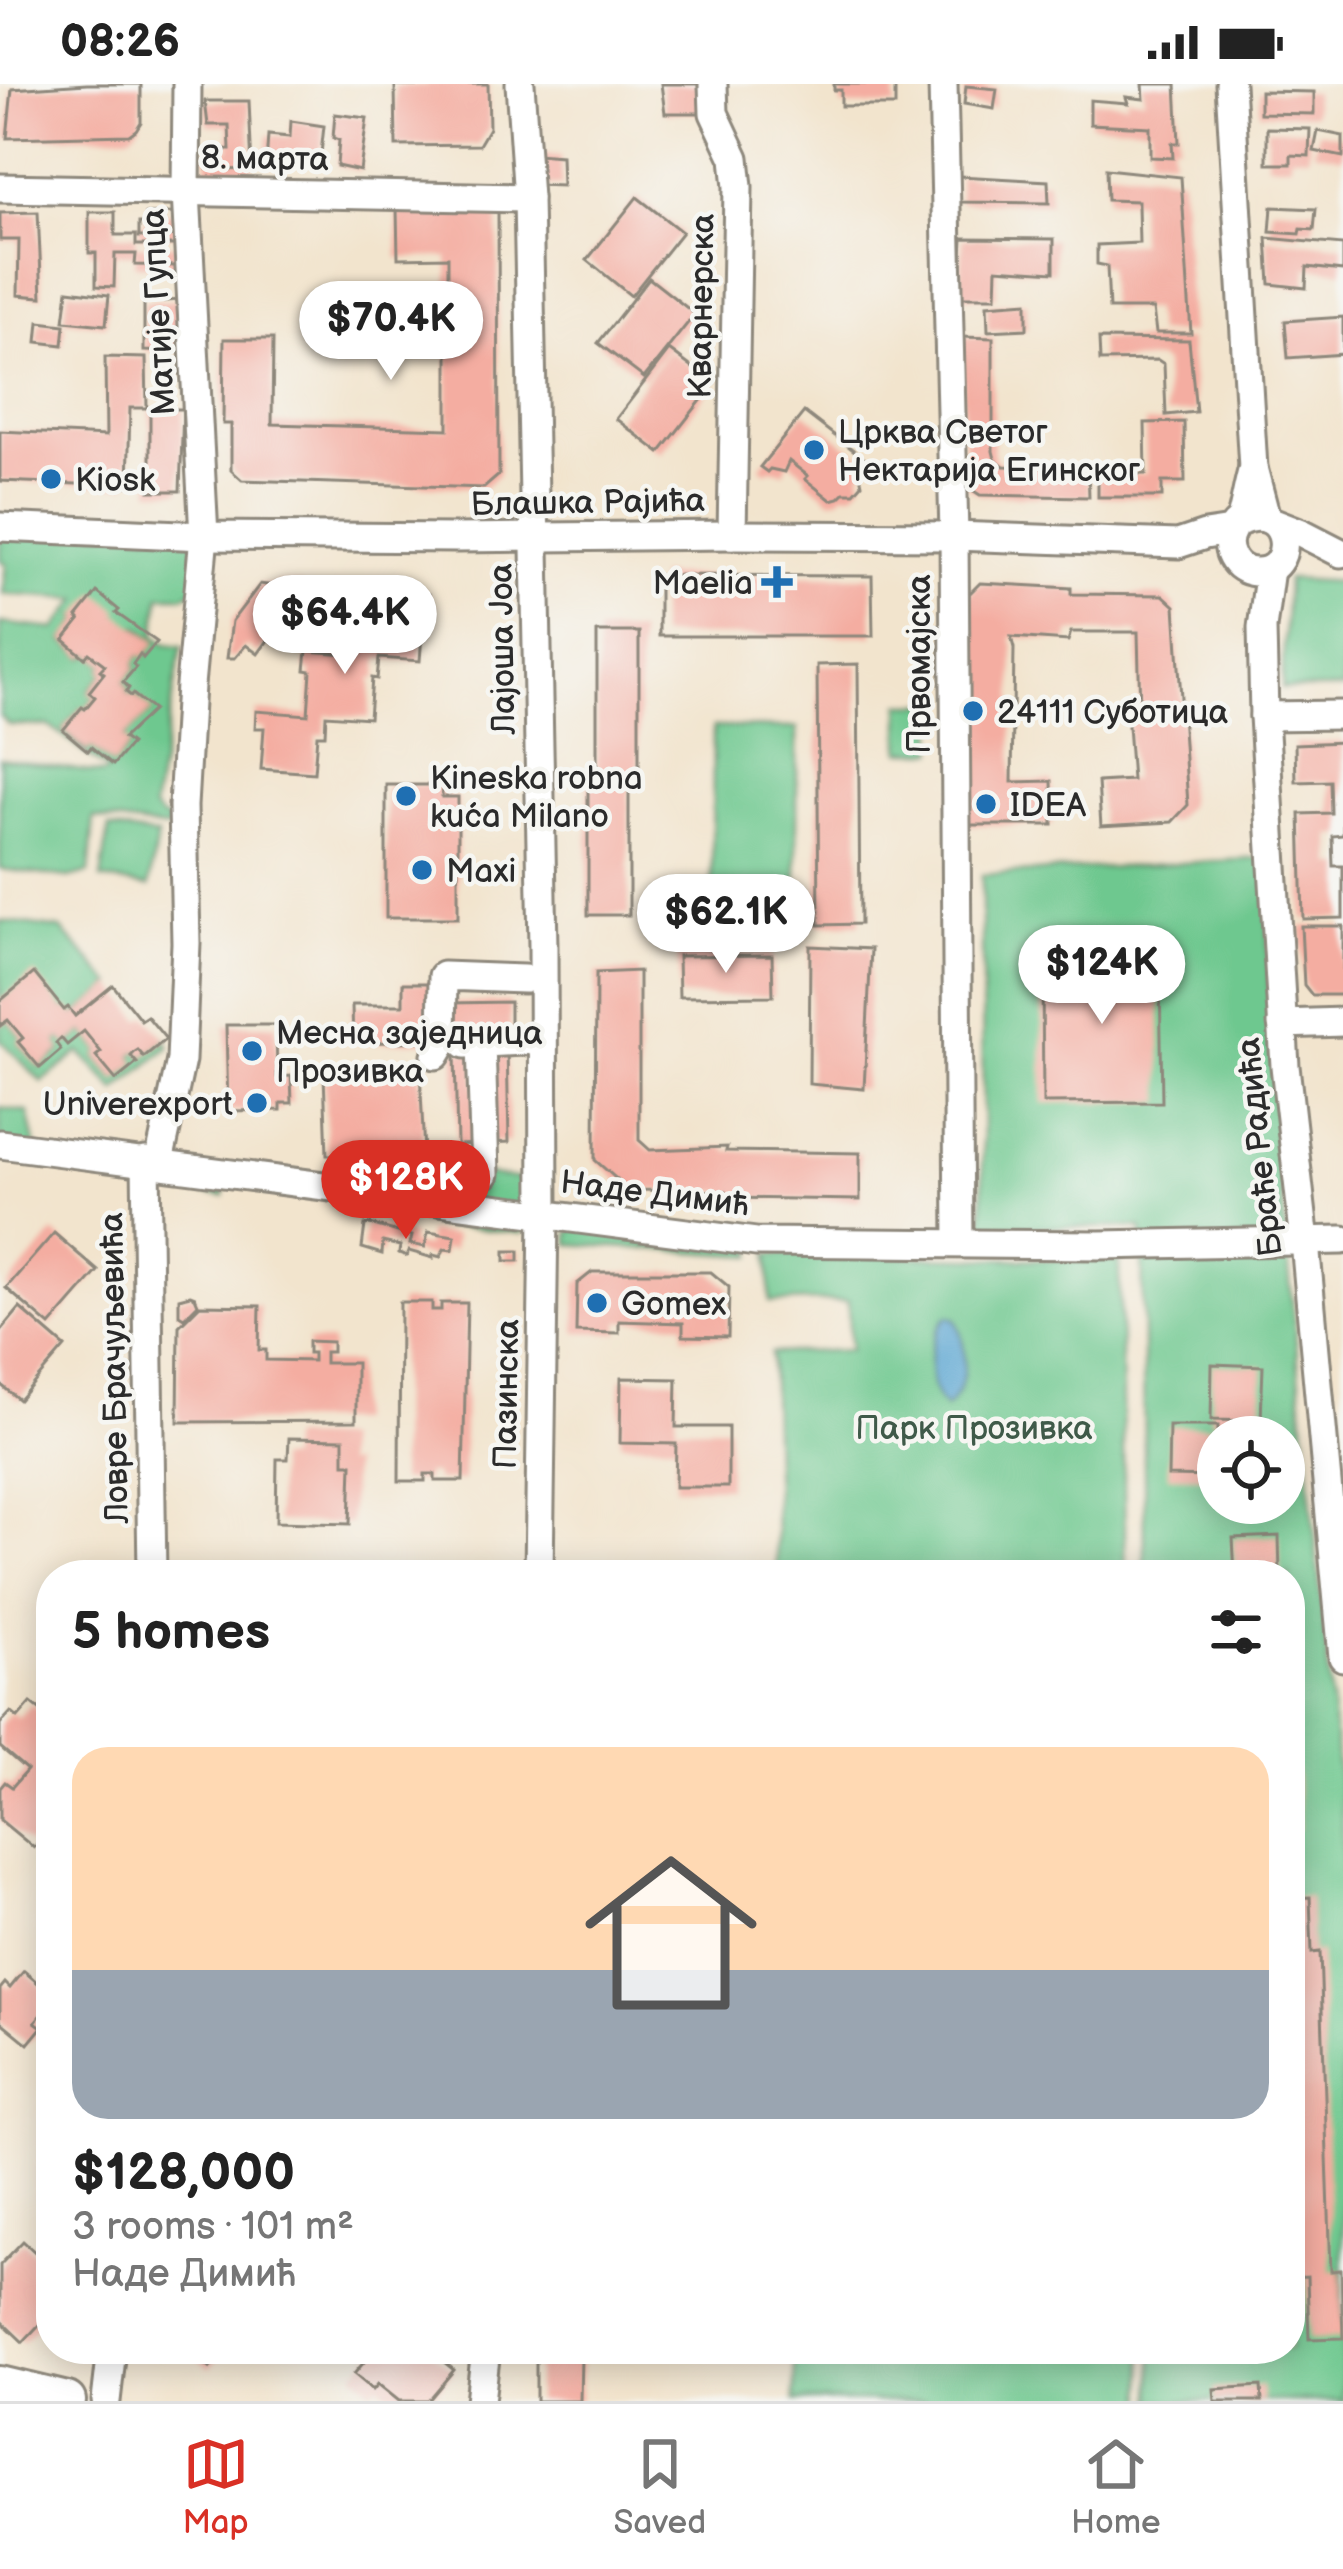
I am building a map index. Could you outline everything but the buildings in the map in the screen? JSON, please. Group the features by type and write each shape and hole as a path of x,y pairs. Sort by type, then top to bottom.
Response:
{"main road":[{"path":"0,2385 68,2401"}],"street":[{"name":"Матије Гупца","path":"153,1162 181,1060 186,943 183,806 204,536 186,192 187,84"},
{"name":"Лајоша Јоа","path":"520,84 528,197 544,1214"},
{"name":"Кварнерска","path":"713,84 713,113 735,158 738,188 732,535"},
{"name":"Првомајска","path":"943,84 954,536 959,1243"},
{"path":"1229,84 1253,523 1228,550 1257,566 1342,554"},
{"name":"8. марта","path":"0,188 528,197"},
{"name":"Блашка Рајића","path":"0,527 204,536 954,536 1178,544 1253,523"},
{"path":"1253,523 1302,532 1342,554"},
{"path":"1253,523 1283,538 1282,556 1257,566"},
{"name":"Блашка Рајића","path":"1178,544 1207,558 1257,566"},
{"name":"Браће Радића","path":"1257,566 1282,1024 1338,1562 1343,1658"},
{"path":"1264,716 1343,715"},
{"path":"524,979 443,976 439,1050 524,1041"},
{"path":"1282,1024 1343,1022"},
{"path":"482,1043 484,1174"},
{"name":"Наде Димић","path":"0,1144 756,1242 1100,1245 1343,1240"},
{"name":"Ловре Брачуљевића","path":"152,1560 153,1162"},
{"name":"Пазинска","path":"539,1560 544,1214"},
{"path":"106,2401 110,2364"},
{"path":"480,2401 484,2364"}],"green space":[{"path":"0,527 204,536 199,589 182,596 160,596 155,635 166,644 182,646 153,808 168,819 169,829 94,818 89,873 68,878 0,869 0,758 103,774 108,770 49,726 9,725 0,716 0,623 55,629 79,599 3,594 6,563 0,561","holes":["77,617 138,626 156,642 144,657 140,654 123,682 129,688 126,692 152,711 123,738 130,745 113,765 63,730 95,697 89,691 105,665 89,653 85,658 64,641 80,620"]},
{"path":"1287,579 1343,582 1343,689 1282,689"},
{"path":"901,704 935,704 935,751 901,751"},
{"path":"713,727 797,728 797,898 712,897"},
{"path":"109,828 157,836 149,887 101,879"},
{"path":"1266,858 1270,1011 1303,1416 1197,1416 1197,1524 1305,1524 1305,1434 1343,1825 1343,2401 1153,2401 1153,2364 1305,2364 1305,1560 1145,1560 1142,1228 983,1226 982,875"},
{"path":"0,921 61,929 113,985 75,1016 64,1010 0,1001"},
{"path":"8,1020 23,1038 19,1043 40,1068 61,1051 56,1043 61,1038 68,1045 84,1031 101,1052 96,1057 116,1080 136,1063 131,1056 138,1050 144,1057 166,1039 169,1047 116,1091 80,1052 42,1082 0,1040 0,1026"},
{"path":"0,1108 28,1112 36,1148 0,1144"},
{"path":"146,1160 223,1171 224,1196 146,1185"},
{"path":"438,1168 522,1179 522,1233 444,1226 456,1204 438,1200"},
{"path":"575,1227 753,1248 753,1256 570,1244 569,1234"},
{"name":"Парк Прозивка","path":"769,1254 1119,1261 1126,1560 777,1560 771,1353 850,1350 848,1301 770,1302"},
{"path":"794,2364 1144,2364 1145,2401 795,2401"}],"water":[{"path":"948,1316 956,1319 960,1330 964,1366 959,1389 945,1408 934,1387 930,1361 935,1335"}],"place":[{"name":"Црква Светог Нектарија Егинског","path":"814,450"},
{"name":"Kiosk","path":"51,479"},
{"name":"Maelia","path":"777,582"},
{"name":"24111 Суботица","path":"973,711"},
{"name":"Kineska robna kuća Milano","path":"406,796"},
{"name":"IDEA","path":"986,804"},
{"name":"Maxi","path":"422,870"},
{"name":"Месна заједница Прозивка","path":"252,1051"},
{"name":"Univerexport","path":"257,1103"},
{"name":"Gomex","path":"597,1303"}]}
